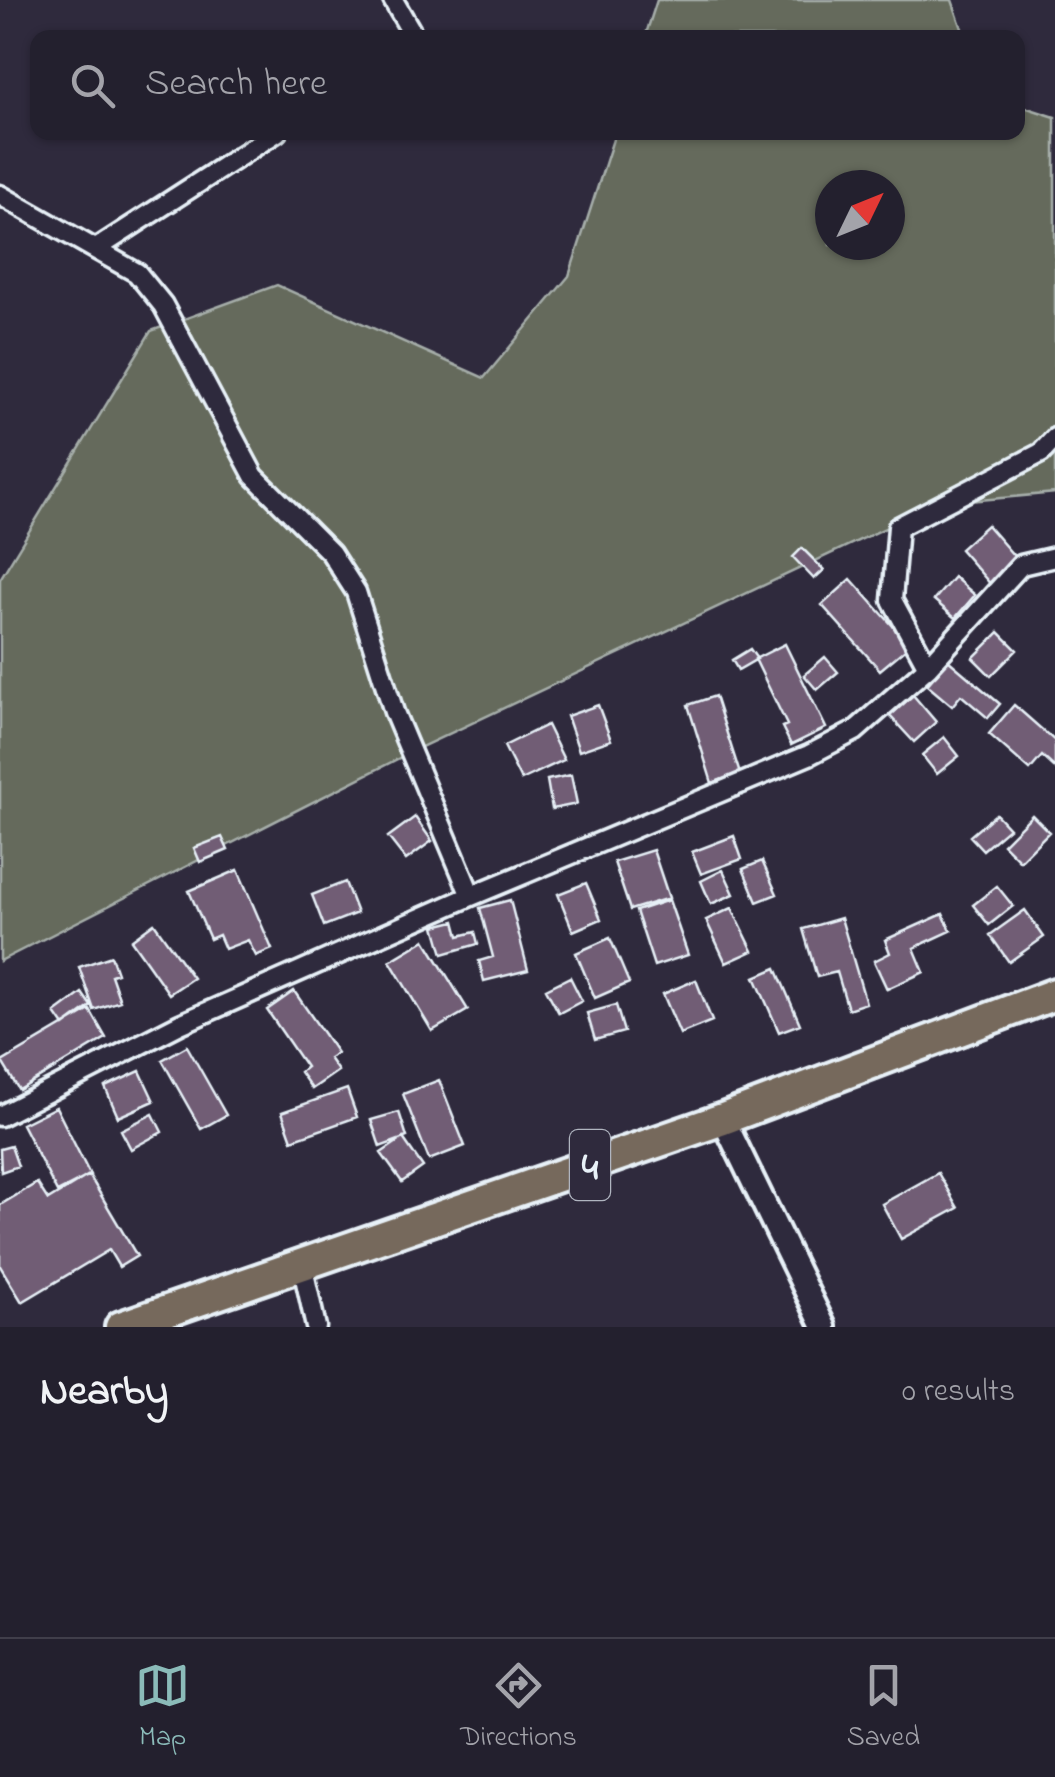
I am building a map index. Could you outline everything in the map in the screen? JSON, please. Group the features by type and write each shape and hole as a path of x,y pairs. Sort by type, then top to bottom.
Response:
{"highway":[{"name":"4","path":"122,1327 723,1119 1055,994"}],"street":[{"path":"392,0 410,30"},
{"path":"96,249 265,140"},
{"path":"0,195 137,273 163,305 254,476 332,552 356,592 394,712 470,896"},
{"path":"928,667 892,600 898,527 1041,453 1055,438"},
{"path":"0,1116 180,1024 470,896 809,755 854,731 928,667 1021,565 1055,557"},
{"path":"723,1119 824,1327"},
{"path":"302,1264 316,1327"}],"green space":[{"path":"657,0 952,0 963,30 647,30"},
{"path":"1025,107 1055,117 1055,493 936,504 421,747 0,961 0,579 151,331 277,285 484,378 569,276 613,140 1025,140"}],"building":[{"path":"987,525 1020,563 993,587 960,549"},
{"path":"802,548 824,570 814,579 793,557"},
{"path":"954,577 975,595 955,618 934,600"},
{"path":"851,579 910,645 880,670 822,605"},
{"path":"999,632 1017,650 991,676 973,658"},
{"path":"785,644 826,728 791,745 782,727 787,725 755,659"},
{"path":"750,649 757,659 738,670 732,660"},
{"path":"825,657 838,672 817,690 804,675"},
{"path":"948,660 1000,704 988,718 961,695 952,706 927,685"},
{"path":"913,695 936,722 914,742 890,716"},
{"path":"715,696 740,774 712,783 688,705"},
{"path":"598,705 611,740 579,751 567,716"},
{"path":"1014,705 1055,741 1055,768 1042,756 1030,770 989,734"},
{"path":"547,725 564,760 521,780 504,746"},
{"path":"944,737 959,756 937,774 922,755"},
{"path":"571,775 577,804 552,809 547,780"},
{"path":"996,814 1009,828 983,850 970,836"},
{"path":"1032,815 1049,832 1020,861 1003,844"},
{"path":"415,817 432,841 406,860 388,837"},
{"path":"734,836 742,859 701,874 692,852"},
{"path":"222,837 228,850 200,862 194,848"},
{"path":"653,850 669,898 630,910 614,862"},
{"path":"762,861 777,894 757,902 743,869"},
{"path":"238,870 272,949 256,956 248,940 225,949 219,935 210,939 189,891"},
{"path":"723,870 734,894 711,904 701,881"},
{"path":"345,882 357,913 324,926 312,895"},
{"path":"586,883 601,919 573,931 558,894"},
{"path":"997,886 1013,906 989,925 973,905"},
{"path":"510,900 528,970 484,981 479,961 493,957 480,908"},
{"path":"669,900 688,955 654,966 636,911"},
{"path":"732,908 753,951 726,963 706,920"},
{"path":"1025,910 1044,937 1009,962 990,935"},
{"path":"943,914 951,931 914,948 924,972 887,989 874,961 890,953 885,940"},
{"path":"841,918 866,1003 848,1009 837,972 817,977 803,929"},
{"path":"455,921 459,936 475,932 478,944 443,954 435,926"},
{"path":"154,923 193,978 169,994 131,940"},
{"path":"610,938 629,983 595,998 576,953"},
{"path":"425,940 468,1010 432,1031 390,961"},
{"path":"111,956 117,973 111,975 120,1001 94,1010 79,967"},
{"path":"776,968 800,1024 779,1032 755,977"},
{"path":"570,977 582,1001 559,1013 546,989"},
{"path":"696,980 712,1021 680,1034 663,994"},
{"path":"294,991 337,1053 329,1058 338,1071 312,1089 300,1072 306,1067 267,1010"},
{"path":"82,993 91,1006 64,1026 55,1013"},
{"path":"616,1005 624,1032 595,1040 587,1013"},
{"path":"90,1010 106,1038 19,1090 2,1062"},
{"path":"187,1046 226,1115 201,1129 162,1060"},
{"path":"140,1071 154,1101 118,1117 105,1087"},
{"path":"439,1080 465,1146 429,1160 403,1094"},
{"path":"347,1089 357,1117 292,1140 282,1112"},
{"path":"56,1107 90,1175 57,1192 22,1124"},
{"path":"399,1112 407,1137 380,1147 371,1120"},
{"path":"153,1114 162,1132 131,1149 121,1130"},
{"path":"403,1138 423,1167 402,1182 381,1153"},
{"path":"11,1146 18,1166 1,1172 0,1149"},
{"path":"938,1173 958,1208 901,1239 882,1204"},
{"path":"89,1175 137,1256 119,1267 109,1250 22,1302 0,1266 0,1205 37,1183 48,1200"}]}
